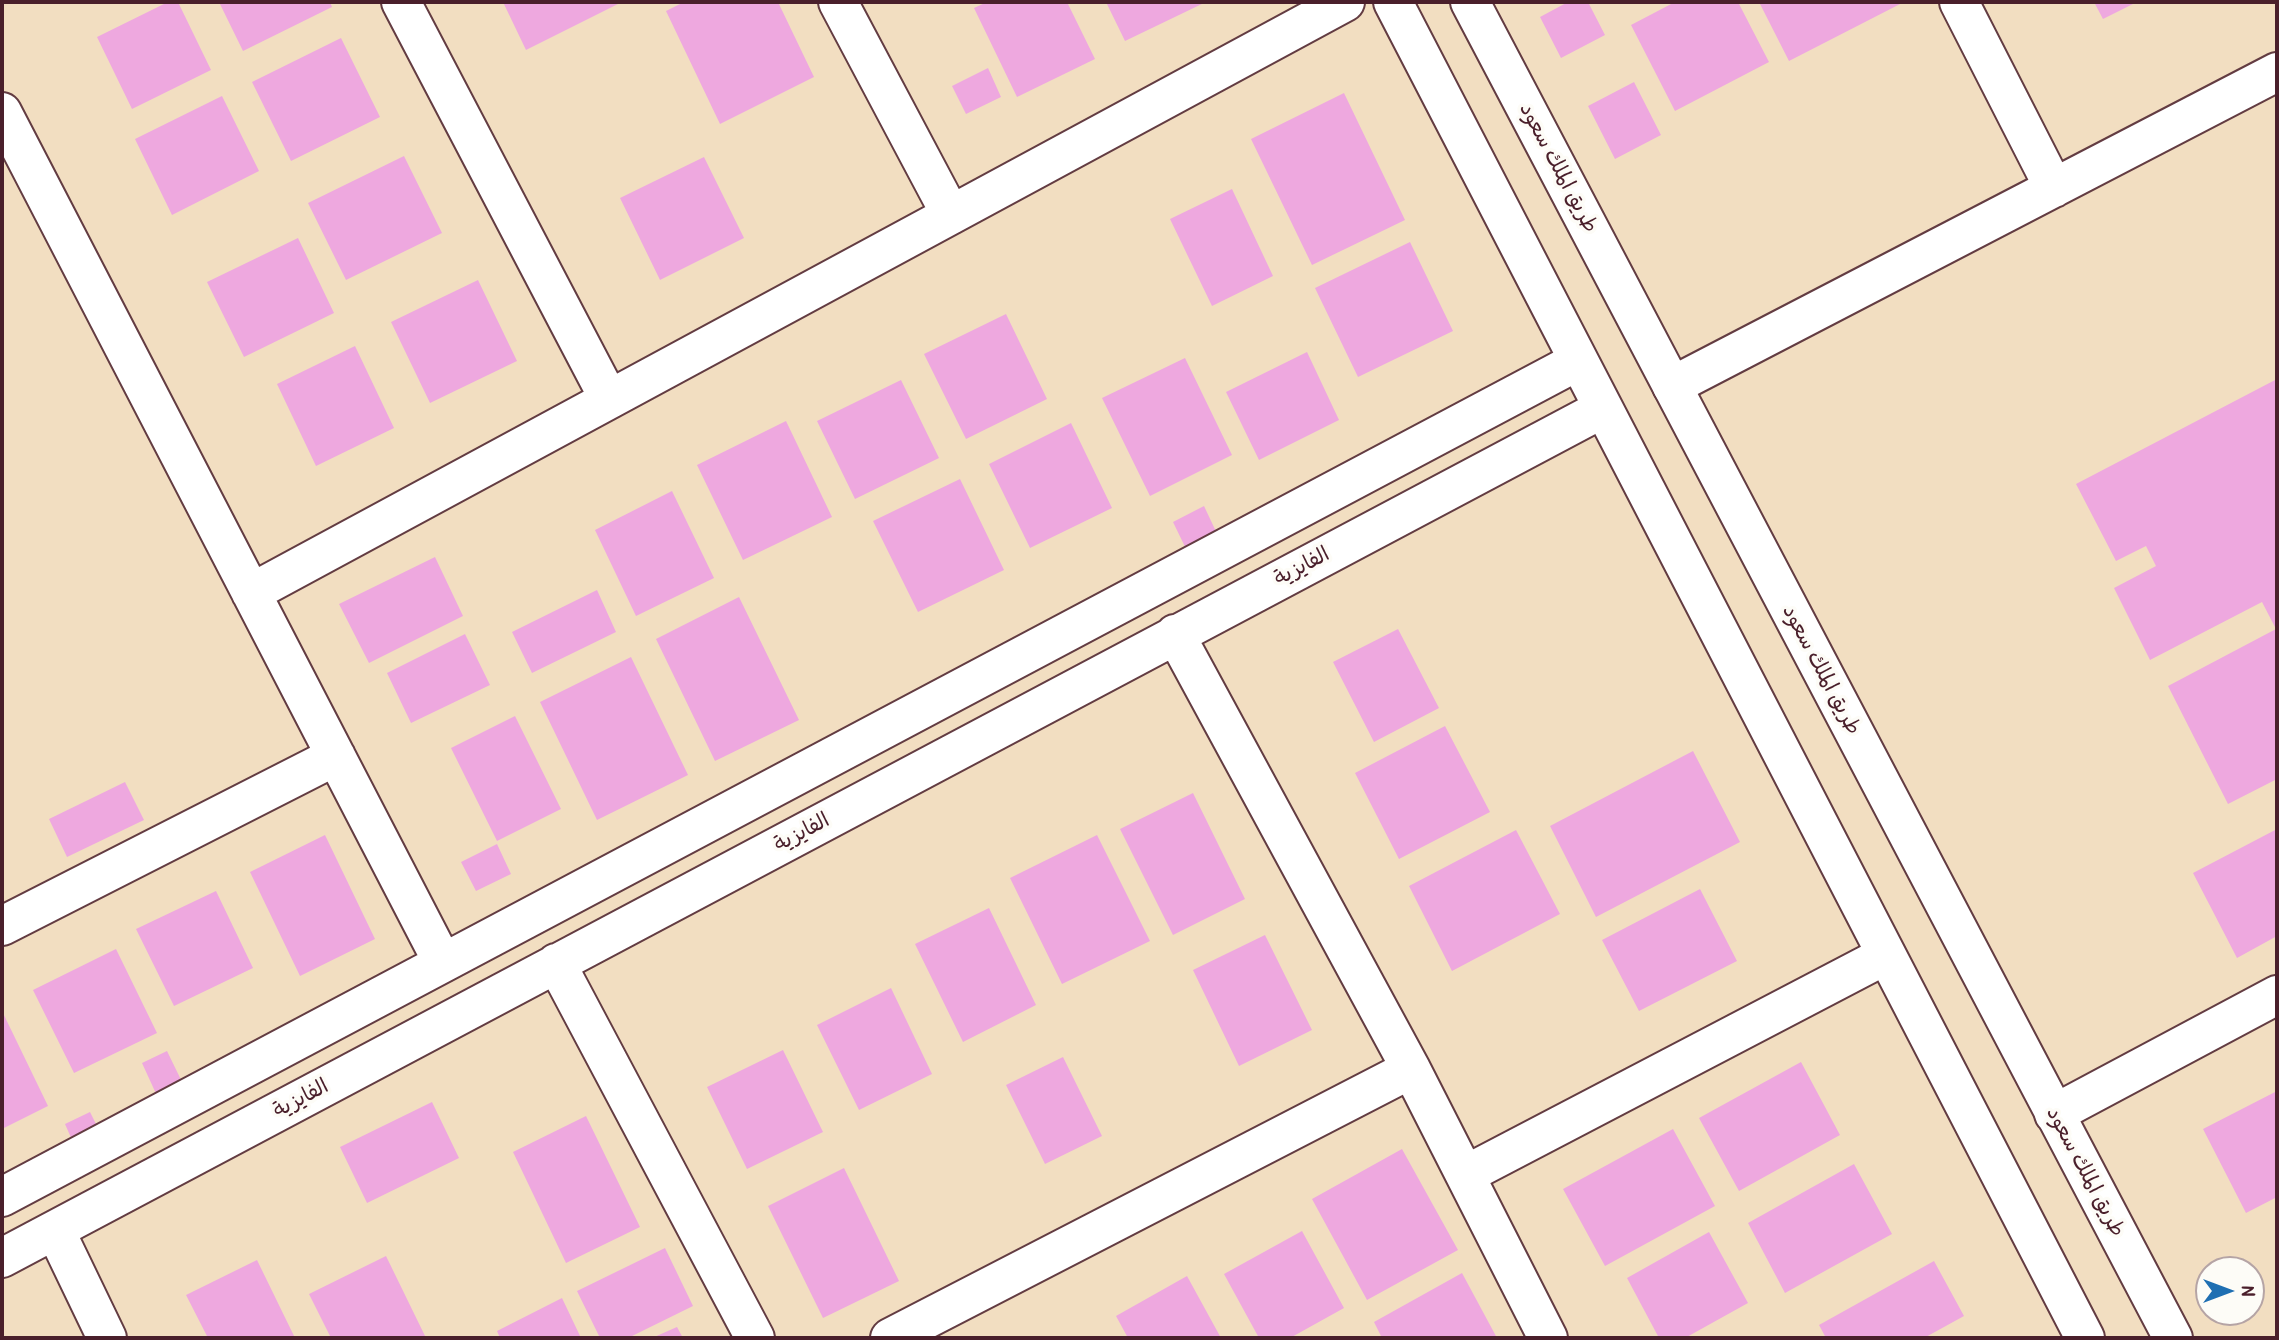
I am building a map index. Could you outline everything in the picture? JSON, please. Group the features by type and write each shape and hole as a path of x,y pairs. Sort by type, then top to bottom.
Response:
{"street":[{"path":"401,2 609,399"},
{"path":"838,2 951,215"},
{"path":"251,593 1345,2"},
{"path":"1393,2 2085,1338"},
{"name":"طريق الملك سعود","path":"1470,2 2172,1338"},
{"path":"1959,2 2054,188"},
{"path":"1672,386 2277,72"},
{"path":"7,134 251,593 443,963"},
{"path":"2,1197 1578,361"},
{"name":"الفايزية","path":"2,1258 1602,409"},
{"path":"1175,634 1411,1069 1548,1338"},
{"path":"2,926 336,757"},
{"path":"1465,1175 1886,955"},
{"path":"556,963 755,1338"},
{"path":"2054,1114 2277,995"},
{"path":"897,1337 1411,1069"},
{"path":"55,1230 107,1338"}],"building":[{"path":"168,2 178,2 211,70 132,109 97,37"},
{"path":"219,2 330,2 332,7 243,51"},
{"path":"503,2 617,2 618,4 526,50"},
{"path":"684,2 778,2 814,77 720,124 666,11"},
{"path":"987,2 1067,2 1095,59 1017,97 974,8"},
{"path":"1106,2 1206,2 1125,41"},
{"path":"1568,2 1588,2 1605,35 1561,58 1540,17"},
{"path":"1675,2 1738,2 1769,62 1675,111 1631,25"},
{"path":"1759,2 1904,2 1789,61"},
{"path":"2094,2 2137,2 2103,19"},
{"path":"341,38 380,117 291,161 252,82"},
{"path":"988,68 1001,97 966,114 952,86"},
{"path":"1634,82 1661,135 1615,159 1588,106"},
{"path":"1344,93 1405,220 1312,265 1251,139"},
{"path":"222,96 259,171 172,215 135,139"},
{"path":"404,156 442,233 346,280 308,203"},
{"path":"704,157 744,238 660,280 620,198"},
{"path":"1232,189 1273,276 1212,306 1170,219"},
{"path":"298,238 334,313 244,357 207,282"},
{"path":"1410,242 1453,331 1358,377 1315,288"},
{"path":"478,280 517,361 430,403 391,322"},
{"path":"1006,314 1047,399 966,439 924,354"},
{"path":"355,346 394,428 316,466 277,384"},
{"path":"1307,352 1339,420 1259,460 1226,392"},
{"path":"1185,358 1232,455 1150,496 1102,398"},
{"path":"2277,379 2277,779 2228,804 2168,686 2276,629 2262,602 2150,660 2114,588 2156,566 2146,546 2116,561 2076,484"},
{"path":"901,380 939,458 855,499 817,421"},
{"path":"786,421 832,517 743,560 697,465"},
{"path":"1071,423 1112,508 1030,548 989,464"},
{"path":"960,479 1004,570 918,612 873,521"},
{"path":"672,491 714,578 636,616 595,530"},
{"path":"1204,506 1220,540 1189,555 1173,522"},
{"path":"435,557 463,616 369,663 339,604"},
{"path":"597,590 616,632 532,673 512,632"},
{"path":"739,597 799,720 715,761 656,639"},
{"path":"1398,629 1439,708 1374,742 1333,662"},
{"path":"465,634 490,685 411,723 387,673"},
{"path":"631,657 688,775 597,820 540,702"},
{"path":"515,716 561,809 497,841 451,748"},
{"path":"1445,726 1490,812 1399,859 1355,773"},
{"path":"1693,751 1740,842 1596,917 1550,826"},
{"path":"125,782 144,820 67,857 49,819"},
{"path":"1193,793 1245,899 1173,935 1120,829"},
{"path":"2277,829 2277,936 2237,958 2193,873"},
{"path":"1516,830 1560,914 1452,971 1409,886"},
{"path":"325,835 375,939 300,976 250,872"},
{"path":"1097,835 1150,941 1062,984 1010,878"},
{"path":"497,844 511,874 476,891 461,862"},
{"path":"1700,889 1737,961 1639,1011 1602,940"},
{"path":"216,891 253,968 174,1006 136,929"},
{"path":"989,908 1036,1005 963,1042 915,944"},
{"path":"1265,935 1312,1030 1239,1066 1193,970"},
{"path":"116,949 157,1033 74,1073 33,990"},
{"path":"891,988 932,1074 859,1110 817,1025"},
{"path":"2,1011 48,1106 2,1129"},
{"path":"783,1050 823,1132 747,1169 707,1087"},
{"path":"167,1051 184,1086 158,1098 142,1063"},
{"path":"1063,1057 1102,1136 1045,1164 1006,1085"},
{"path":"1801,1062 1840,1135 1739,1191 1699,1118"},
{"path":"2277,1091 2277,1197 2246,1213 2203,1129"},
{"path":"432,1102 459,1158 367,1203 340,1147"},
{"path":"90,1112 102,1136 76,1149 65,1124"},
{"path":"586,1116 640,1227 566,1263 513,1152"},
{"path":"1673,1129 1715,1206 1605,1266 1563,1189"},
{"path":"1402,1149 1458,1250 1367,1300 1312,1199"},
{"path":"1854,1164 1892,1234 1785,1293 1748,1223"},
{"path":"844,1168 899,1281 823,1318 768,1206"},
{"path":"1302,1231 1344,1308 1290,1338 1259,1338 1224,1274"},
{"path":"1709,1232 1748,1303 1685,1338 1659,1338 1627,1278"},
{"path":"665,1248 693,1306 628,1338 600,1338 577,1291"},
{"path":"386,1256 426,1338 331,1338 309,1294"},
{"path":"257,1260 295,1338 208,1338 186,1295"},
{"path":"1934,1261 1964,1316 1924,1338 1826,1338 1819,1325"},
{"path":"1462,1273 1497,1338 1382,1338 1374,1322"},
{"path":"1187,1276 1221,1338 1128,1338 1116,1316"},
{"path":"562,1298 581,1338 500,1338 497,1331"},
{"path":"677,1327 683,1338 652,1338"}]}
